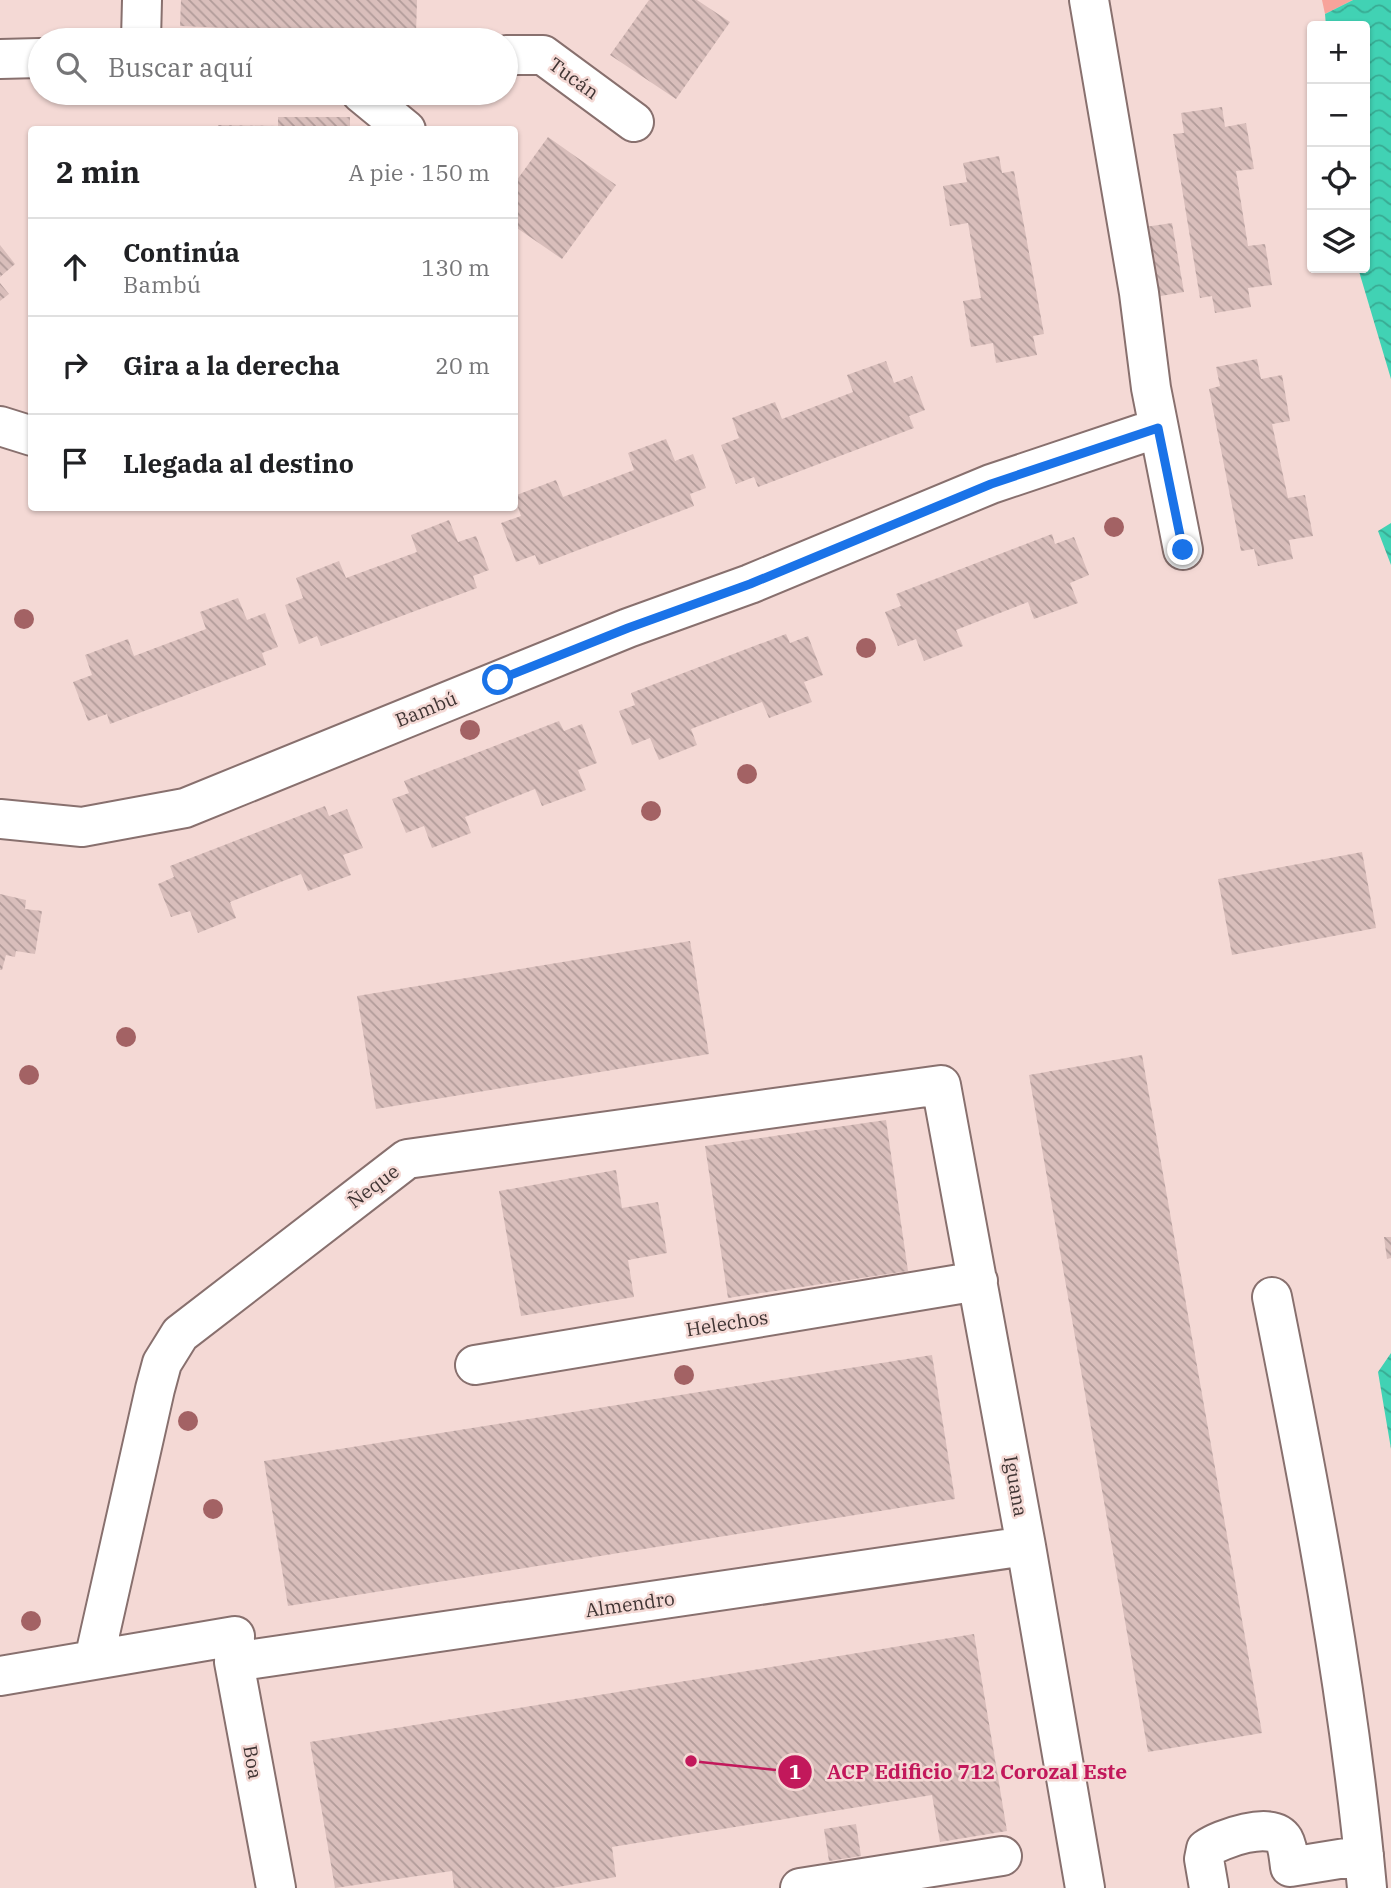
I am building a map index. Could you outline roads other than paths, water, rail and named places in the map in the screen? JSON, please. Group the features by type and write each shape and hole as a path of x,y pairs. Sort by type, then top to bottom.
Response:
{"lane":[{"path":"141,28 142,0"},
{"path":"1090,0 1139,293 1158,428 1183,550"},
{"name":"Tucán","path":"518,55 543,55 634,122"},
{"path":"0,59 28,58"},
{"path":"376,105 401,126"},
{"path":"0,426 28,435"},
{"name":"Bambú","path":"0,819 82,827 185,808 628,628 750,584 991,484 1158,428"},
{"name":"Iguana","path":"941,1085 1026,1546 1085,1888"},
{"name":"Ñeque","path":"94,1660 155,1389 162,1363 180,1334 407,1159 941,1085"},
{"name":"Helechos","path":"475,1365 978,1281"},
{"path":"1209,1888 1204,1859 1206,1849 1217,1841 1263,1830 1276,1833 1284,1839 1292,1878 1366,1872 1359,1795 1306,1468 1272,1297"},
{"name":"Almendro","path":"0,1676 94,1660 235,1649 1026,1546"},
{"name":"Boa","path":"235,1649 276,1888"},
{"path":"800,1888 1002,1856"}],"water":[{"path":"1353,0 1391,0 1391,379 1359,273 1370,273 1370,21 1326,21 1325,14"},
{"path":"1391,523 1391,565 1378,531"},
{"path":"1391,1353 1391,1449 1378,1372"}],"place":[{"name":"ACP Edificio 712 Corozal Este","path":"691,1761"}]}
